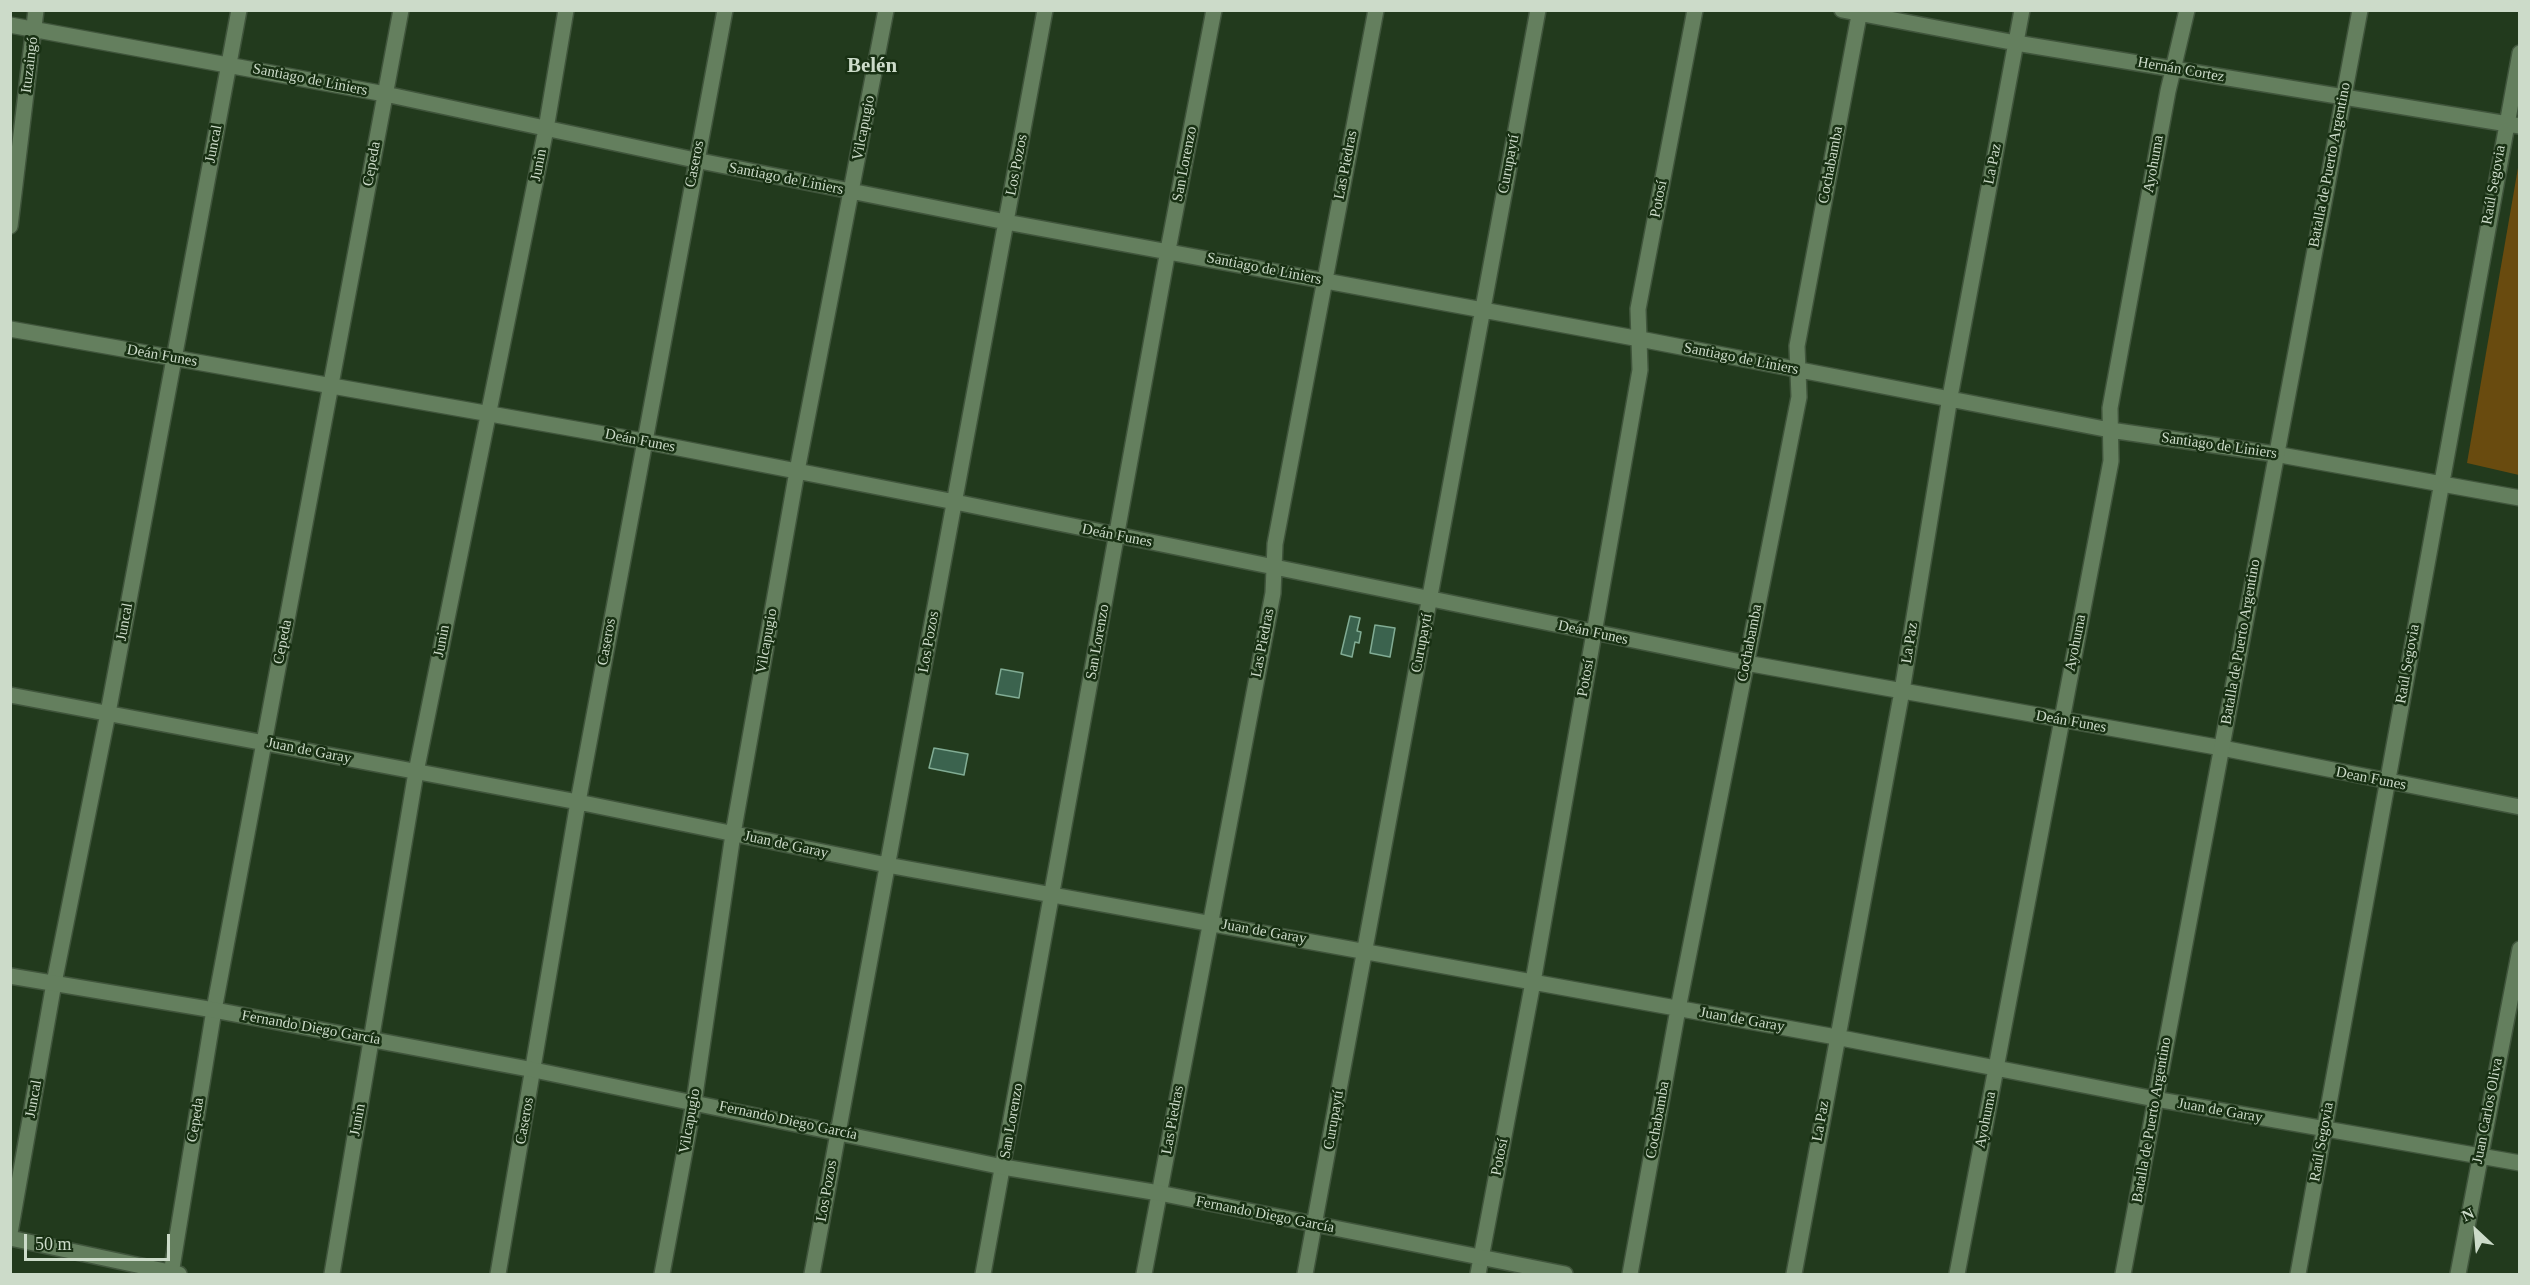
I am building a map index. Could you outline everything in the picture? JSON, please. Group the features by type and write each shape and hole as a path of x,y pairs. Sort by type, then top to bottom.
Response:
{"street":[{"name":"Ituzaingó","path":"10,226 36,10"},
{"name":"Juncal","path":"10,1233 54,983 108,713 239,10"},
{"name":"Cepeda","path":"174,1274 214,1010 333,385 401,10"},
{"name":"Junin","path":"332,1275 416,772 546,129 566,10"},
{"name":"Caseros","path":"498,1275 578,802 695,160 725,10"},
{"name":"Vilcapugio","path":"662,1275 694,1102 733,834 797,471 886,10"},
{"name":"Los Pozos","path":"812,1275 1045,10"},
{"name":"San Lorenzo","path":"982,1275 1168,250 1214,10"},
{"name":"Las Piedras","path":"1144,1275 1273,593 1275,544 1376,10"},
{"name":"Curupaytí","path":"1305,1275 1538,10"},
{"name":"Potosí","path":"1478,1275 1533,982 1640,370 1638,309 1695,10"},
{"name":"Hernán Cortez","path":"1842,10 2016,43 2512,125"},
{"name":"La Paz","path":"1794,1275 1836,1037 1902,692 1950,398 2022,10"},
{"name":"Ayohuma","path":"1957,1275 2111,461 2110,408 2173,69 2187,10"},
{"name":"Batalla de Puerto Argentino","path":"2123,1275 2360,10"},
{"name":"Cochabamba","path":"1630,1275 1678,1009 1799,397 1796,370 1797,346 1860,12"},
{"name":"Santiago de Liniers","path":"10,25 385,94 852,192 1168,250 1324,282 1640,339 2110,430 2275,454 2520,498"},
{"name":"Raúl Segovia","path":"2298,1275 2441,484 2512,125 2520,53"},
{"name":"Deán Funes","path":"10,329 644,441 1746,663 2222,748"},
{"name":"Juan de Garay","path":"10,695 578,802 888,865 1053,893 1836,1037 2155,1099 2520,1163"},
{"name":"Dean Funes","path":"2222,748 2520,807"},
{"name":"Juan Carlos Oliva","path":"2458,1275 2520,949"},
{"name":"Fernando Diego García","path":"10,976 214,1010 534,1070 1003,1167 1159,1193 1565,1275"},
{"path":"10,1238 174,1274"}],"shaded area":[{"path":"2519,162 2519,475 2467,463"}],"building":[{"path":"1350,616 1360,618 1357,631 1361,632 1359,643 1355,642 1352,657 1341,654"},
{"path":"1375,625 1395,628 1390,657 1370,653"},
{"path":"1001,669 1023,673 1019,698 996,694"},
{"path":"934,748 968,754 964,775 929,768"}],"district":[{"name":"Belén","path":"872,67"}]}
